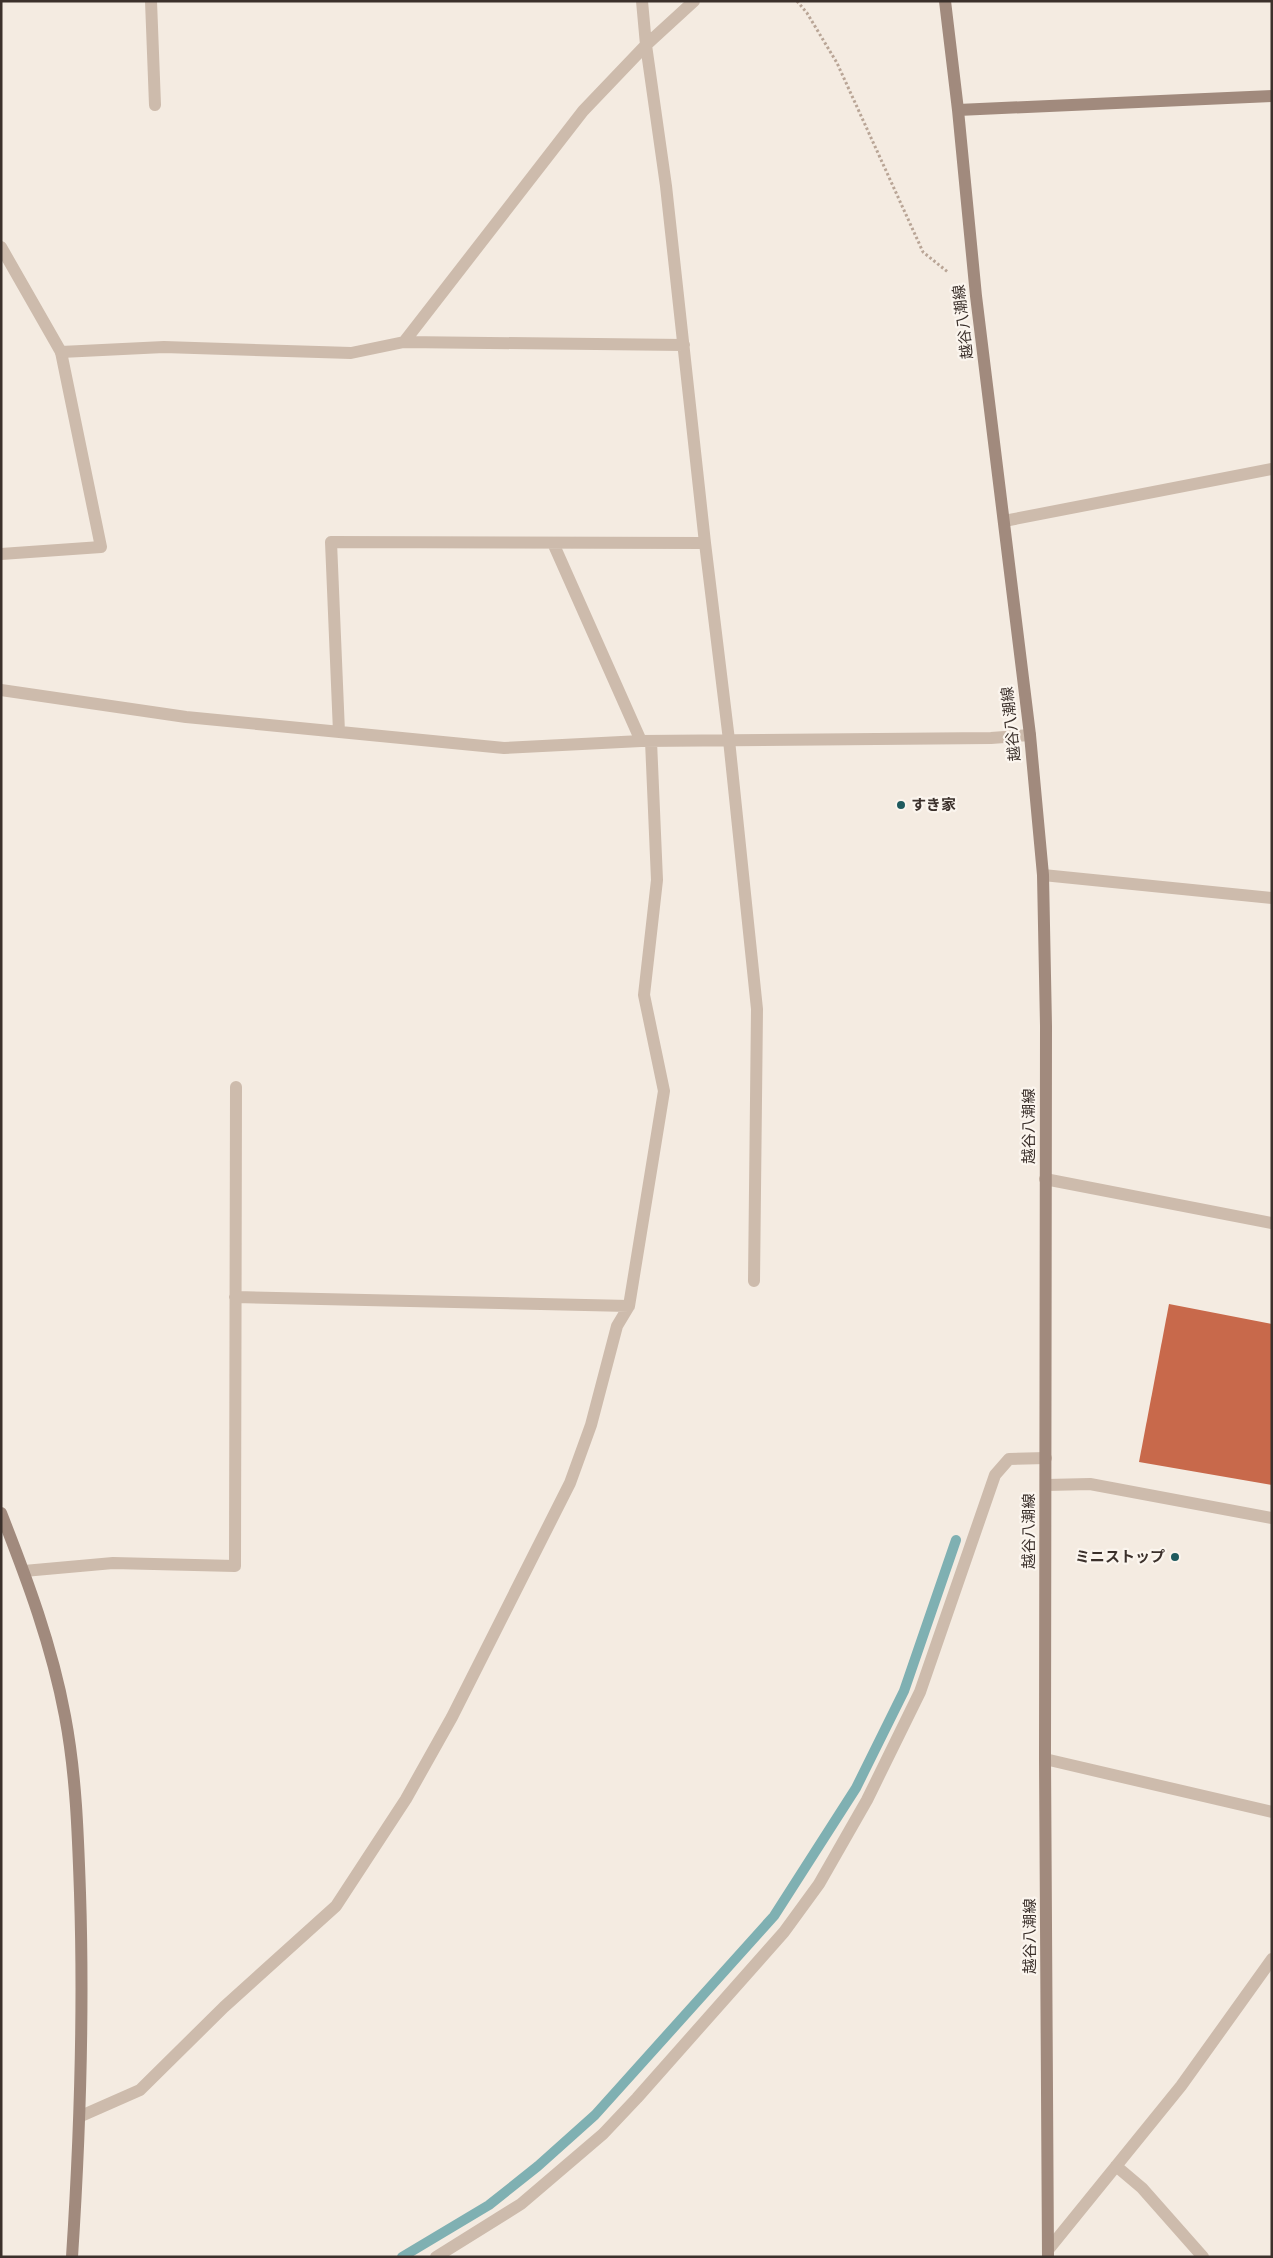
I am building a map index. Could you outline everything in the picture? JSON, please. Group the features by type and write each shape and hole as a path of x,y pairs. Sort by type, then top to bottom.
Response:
{"main road":[{"name":"越谷八潮線","path":"945,1 958,110 976,296 1030,735 1043,875 1046,1026 1045,1759 1048,2253"},
{"path":"958,110 1272,96"},
{"path":"1,1514 24,1571 46,1639 66,1716 78,1822 82,1957 81,2116 72,2257"}],"street":[{"path":"151,1 155,105"},
{"path":"642,1 646,45 666,186 705,543 730,740 757,1010 754,1281"},
{"path":"404,342 583,111 646,45 694,1"},
{"path":"1,247 61,352 101,548 1,554"},
{"path":"61,352 164,347 351,353 404,342 684,345"},
{"path":"1004,521 1272,468"},
{"path":"339,732 331,542 705,543"},
{"path":"81,2116 140,2090 224,2007 336,1906 406,1799 452,1717 570,1484 591,1425 617,1326 629,1306 664,1091 644,995 657,880 646,741 553,543"},
{"path":"1,690 186,717 504,748 646,741 992,738 1030,735"},
{"path":"1043,875 1272,898"},
{"path":"24,1571 113,1563 235,1566 236,1088"},
{"path":"1045,1179 1272,1223"},
{"path":"235,1297 629,1306"},
{"path":"436,2257 521,2204 603,2134 784,1932 819,1884 862,1808 920,1692 995,1475 1009,1459 1046,1458"},
{"path":"1046,1485 1090,1484 1272,1518"},
{"path":"1045,1759 1272,1812"},
{"path":"1048,2253 1181,2086 1272,1959"},
{"path":"1116,2166 1142,2188 1203,2257"}],"path":[{"path":"797,1 837,64 923,252 976,296"}],"building":[{"path":"1169,1304 1272,1324 1272,1485 1139,1462"}],"waterway":[{"path":"402,2257 489,2205 538,2166 595,2115 774,1916 856,1788 904,1691 956,1540"}],"place":[{"name":"すき家","path":"901,805"},
{"name":"ミニストップ","path":"1175,1557"}]}
